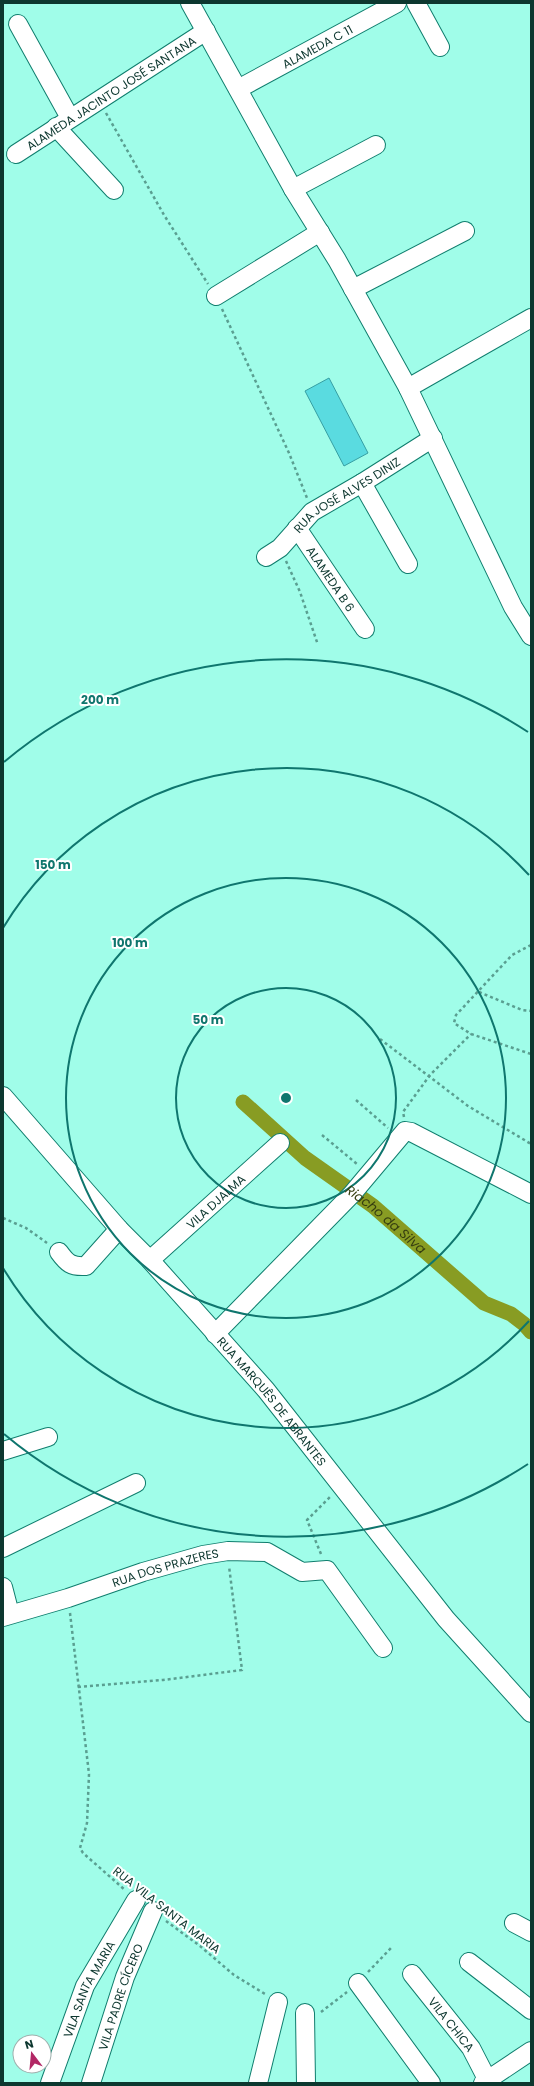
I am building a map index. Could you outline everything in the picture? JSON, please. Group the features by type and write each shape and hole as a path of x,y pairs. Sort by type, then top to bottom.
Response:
{"street":[{"path":"190,3 293,189 353,289 408,388 513,607 531,636"},
{"name":"ALAMEDA C 11","path":"238,89 397,3"},
{"path":"416,3 440,47"},
{"path":"18,24 63,123 114,190"},
{"name":"ALAMEDA JACINTO JOSÉ SANTANA","path":"16,154 206,32"},
{"path":"293,189 376,145"},
{"path":"353,289 465,231"},
{"path":"216,296 320,232"},
{"path":"408,388 531,318"},
{"name":"RUA JOSÉ ALVES DINIZ","path":"273,552 312,512 362,484 433,438"},
{"path":"362,484 408,564"},
{"name":"ALAMEDA B 6","path":"297,528 365,629"},
{"name":"RUA MARQUÊS DE ABRANTES","path":"3,1096 119,1230 150,1260 266,1390 446,1619 518,1701 531,1713"},
{"path":"215,1334 352,1194 402,1134 411,1132 531,1194"},
{"name":"VILA DJALMA","path":"150,1260 280,1143"},
{"path":"59,1252 66,1262 74,1267 86,1266 119,1230"},
{"path":"3,1451 48,1437"},
{"path":"3,1548 136,1483"},
{"name":"RUA DOS PRAZERES","path":"7,1616 68,1598 143,1572 203,1555 228,1551 267,1552 302,1572 327,1570"},
{"path":"327,1570 383,1648"},
{"path":"3,1587 7,1616"},
{"name":"VILA SANTA MARIA","path":"50,2083 85,1986 136,1900"},
{"name":"VILA PADRE CÍCERO","path":"91,2083 125,1977 153,1911"},
{"path":"514,1923 531,1932"},
{"path":"469,1962 531,2010"},
{"name":"VILA CHICA","path":"412,1974 470,2048 485,2081"},
{"path":"358,1983 431,2083"},
{"path":"258,2083 278,2002"},
{"path":"305,2013 306,2083"},
{"path":"485,2081 531,2051"}],"path":[{"path":"273,552 300,592 318,645"},
{"path":"531,945 512,955 456,1015 454,1023 472,1034 531,1054"},
{"path":"479,992 522,1010 531,1011"},
{"path":"402,1134 403,1112 430,1075 472,1034"},
{"path":"380,1039 430,1075 468,1106 531,1144"},
{"path":"356,1100 402,1134"},
{"path":"322,1135 366,1176"},
{"path":"3,1218 26,1228 59,1252"},
{"path":"327,1570 307,1520 341,1486"},
{"path":"78,1687 163,1680 242,1670 228,1551"},
{"name":"RUA VILA SANTA MARIA","path":"68,1598 89,1774 87,1823 80,1848 83,1853 136,1900"},
{"name":"RUA VILA SANTA MARIA","path":"153,1911 200,1946 234,1976 278,2002"},
{"path":"305,2013 318,2014 358,1983 391,1948"}],"building":[{"path":"329,378 368,453 344,466 305,391"}],"waterway":[{"name":"Riacho da Silva","path":"243,1102 305,1158 373,1206 484,1303 511,1314 524,1324 531,1332"}]}
